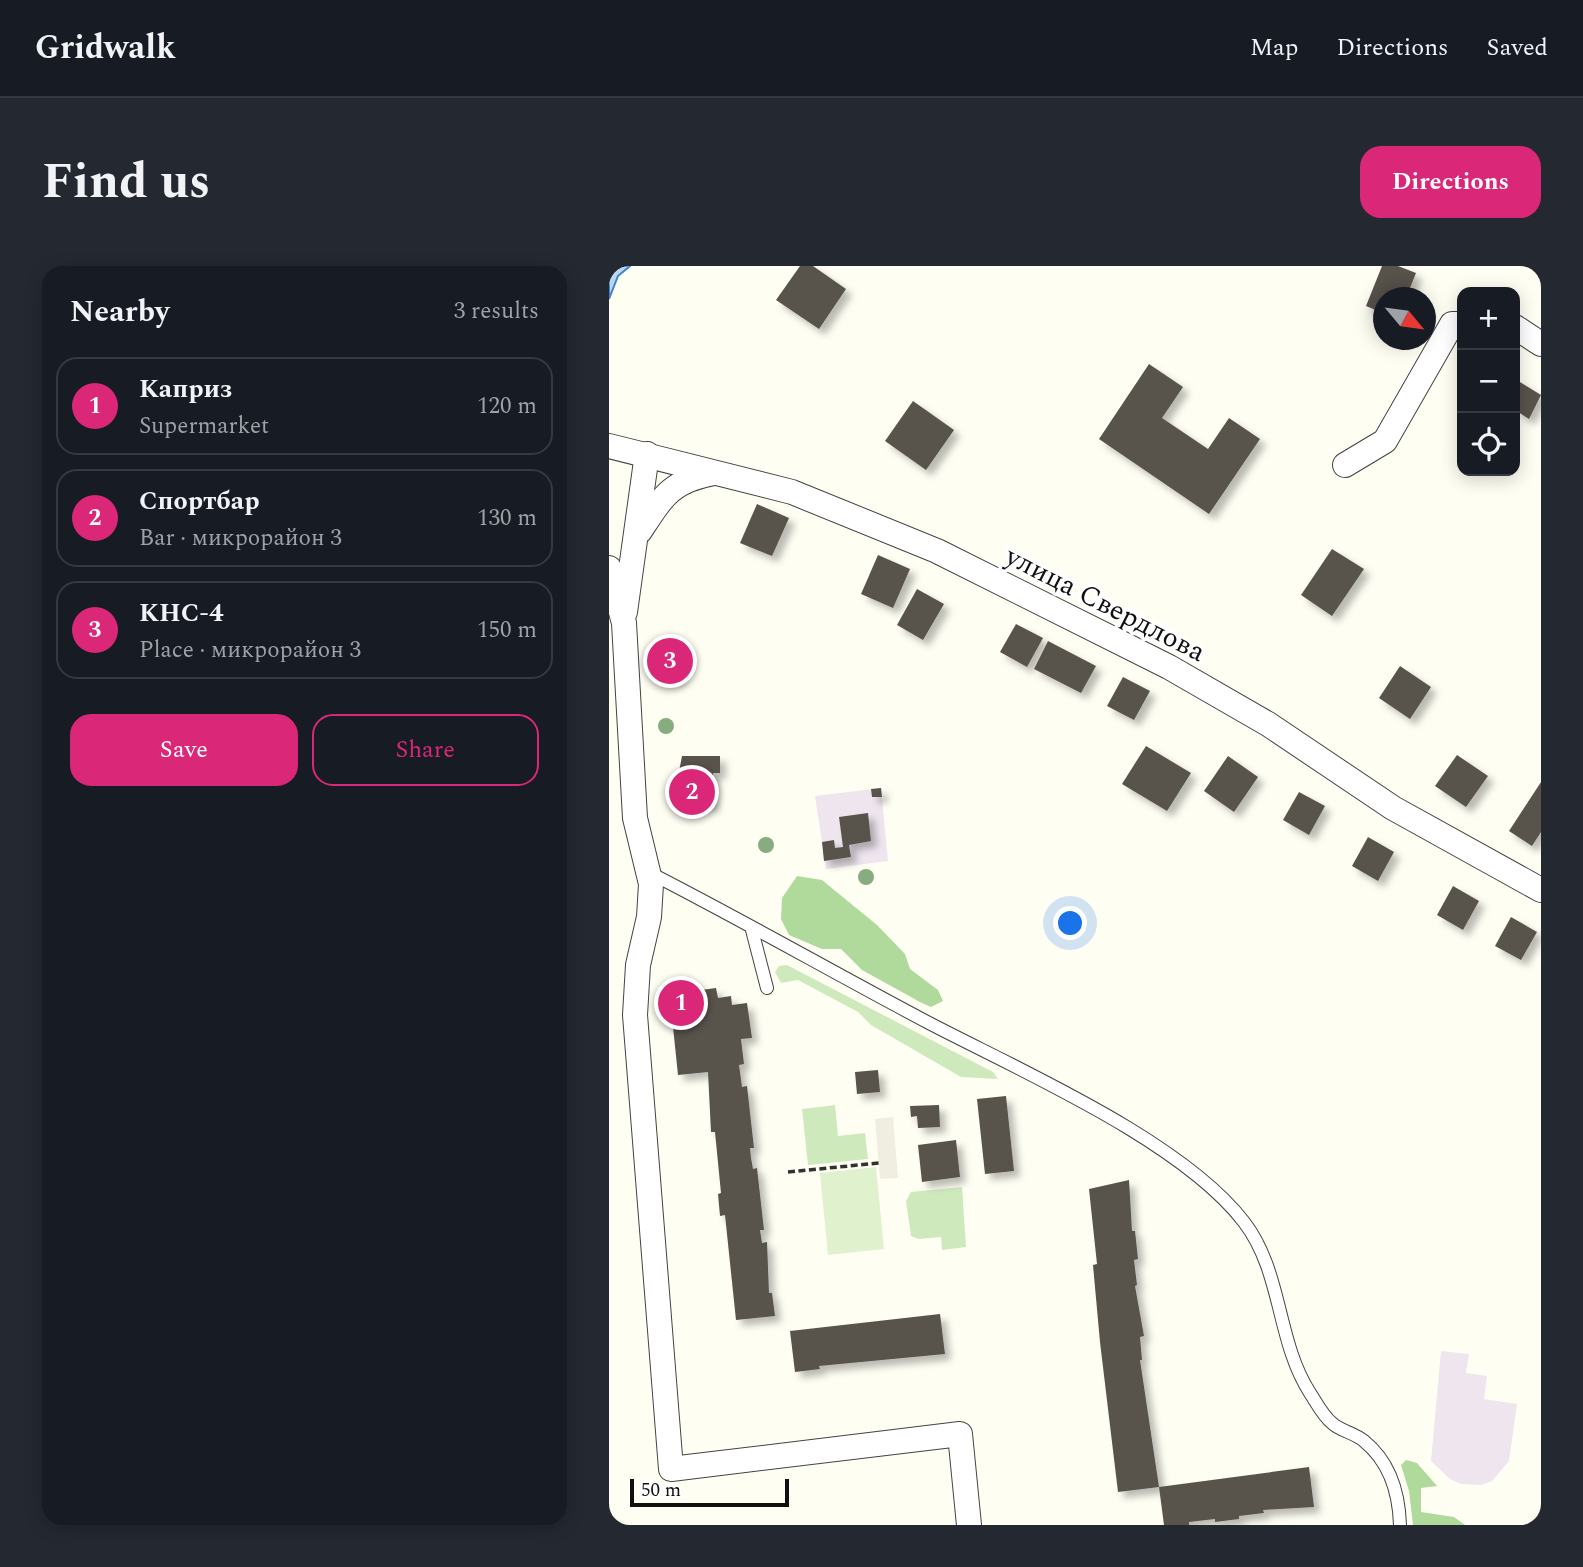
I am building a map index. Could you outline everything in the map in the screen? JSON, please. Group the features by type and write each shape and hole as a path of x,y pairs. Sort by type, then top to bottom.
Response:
{"street":[{"path":"1345,465 1384,441 1453,324 1457,324"},
{"path":"1520,330 1541,344"},
{"name":"улица Свердлова","path":"609,446 792,492 937,551 1040,600 1208,689 1288,737 1393,808 1541,890"},
{"path":"609,466 616,458 640,453 635,537 624,623 635,818 649,873 652,900 638,965 635,1015 671,1469 960,1434 969,1525"},
{"path":"635,537 665,493 688,478 718,472"},
{"path":"609,568 624,623"}],"lane":[{"path":"649,873 1145,1140 1219,1197 1242,1220 1266,1257 1286,1338 1309,1391 1332,1423 1364,1441 1391,1474 1397,1493 1400,1525"},
{"path":"753,930 767,988"}],"path":[{"path":"788,1171 879,1163"}],"shaded area":[{"path":"881,788 888,861 826,869 815,796"},
{"path":"893,1117 898,1178 880,1179 875,1119"},
{"path":"1441,1351 1469,1354 1466,1373 1487,1376 1484,1399 1517,1404 1509,1461 1492,1481 1481,1485 1461,1484 1450,1479 1431,1461"}],"green space":[{"path":"797,876 822,880 877,925 905,954 910,969 938,990 943,1001 931,1007 862,970 841,949 822,949 789,935 781,919 782,898"},
{"path":"787,965 993,1072 998,1079 961,1077 871,1025 858,1012 798,980 781,983 775,972 779,966"},
{"path":"835,1105 838,1136 865,1133 868,1159 808,1165 802,1109"},
{"path":"876,1167 884,1249 828,1255 820,1173"},
{"path":"962,1187 966,1247 942,1250 941,1237 918,1239 911,1236 906,1201 911,1192"},
{"path":"1406,1460 1417,1463 1437,1486 1421,1488 1421,1512 1454,1517 1465,1525 1413,1525 1409,1491 1401,1465"}],"water":[{"path":"609,266 630,266 618,276 609,299"}],"building":[{"path":"800,266 813,266 846,289 819,329 776,300"},
{"path":"1382,266 1398,266 1416,273 1410,287 1374,287"},
{"path":"1373,288 1373,309 1366,306"},
{"path":"1149,364 1183,387 1162,418 1208,449 1229,418 1260,439 1209,514 1099,439"},
{"path":"1520,382 1541,395 1529,419 1520,413"},
{"path":"913,401 954,430 926,470 885,441"},
{"path":"757,504 789,518 772,556 740,543"},
{"path":"1332,549 1364,569 1332,616 1301,595"},
{"path":"878,555 910,569 893,608 861,594"},
{"path":"917,589 944,604 923,640 897,625"},
{"path":"1016,624 1043,638 1027,667 1000,652"},
{"path":"1048,641 1096,666 1081,693 1034,669"},
{"path":"661,645 680,646 679,678 659,677"},
{"path":"1400,666 1431,687 1410,719 1379,698"},
{"path":"1123,677 1150,691 1134,720 1107,706"},
{"path":"1146,746 1191,773 1167,811 1122,784"},
{"path":"1457,755 1488,776 1466,807 1435,786"},
{"path":"682,756 720,756 720,773 713,773 713,806 683,806 683,777 678,777"},
{"path":"1228,756 1258,777 1234,812 1204,791"},
{"path":"1541,782 1541,832 1532,846 1509,831"},
{"path":"881,788 882,797 872,797 871,789"},
{"path":"1299,792 1325,806 1309,835 1283,820"},
{"path":"868,813 871,841 849,845 851,857 824,861 822,842 834,840 835,848 843,847 839,817"},
{"path":"1368,837 1394,852 1378,881 1352,866"},
{"path":"1453,886 1479,901 1463,930 1437,915"},
{"path":"1511,917 1537,932 1521,960 1495,946"},
{"path":"668,985 674,985 680,993 716,988 718,998 731,996 732,1005 747,1003 752,1038 741,1039 744,1064 739,1065 742,1087 747,1086 754,1148 750,1148 751,1158 753,1169 757,1168 764,1230 760,1230 762,1243 767,1242 769,1293 772,1293 775,1316 736,1320 725,1215 720,1216 718,1194 721,1193 715,1132 711,1132 708,1072 678,1075 670,998 664,992"},
{"path":"878,1070 880,1092 857,1094 855,1072"},
{"path":"1006,1096 1014,1171 985,1174 977,1099"},
{"path":"939,1105 940,1127 918,1128 917,1116 911,1117 910,1106"},
{"path":"956,1140 960,1177 922,1182 918,1145"},
{"path":"1129,1180 1132,1231 1135,1231 1138,1259 1134,1260 1135,1286 1144,1336 1140,1337 1140,1360 1159,1487 1118,1492 1100,1342 1093,1265 1097,1264 1089,1189"},
{"path":"940,1314 945,1354 819,1366 820,1369 795,1372 790,1331"},
{"path":"1309,1467 1314,1507 1263,1510 1264,1513 1215,1522 1215,1519 1189,1522 1189,1525 1164,1525 1159,1487"}],"place":[{"name":"КНС-4","path":"670,661"},
{"name":"Спортбар","path":"692,792"},
{"name":"Каприз","path":"681,1003"}]}
